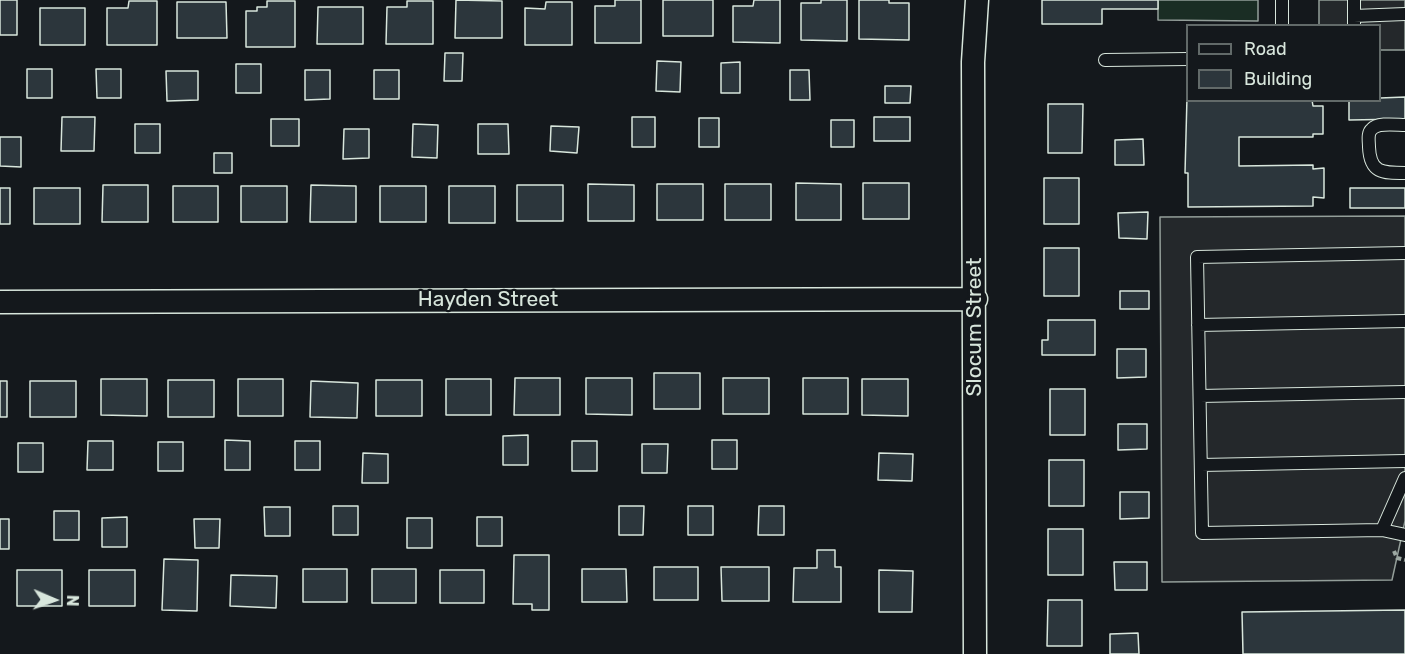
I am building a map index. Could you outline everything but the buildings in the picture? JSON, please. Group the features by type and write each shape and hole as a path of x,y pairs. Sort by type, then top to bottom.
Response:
{"street":[{"name":"Slocum Street","path":"975,654 974,62 976,0"},
{"name":"Hayden Street","path":"0,302 975,299"}],"lane":[{"path":"1282,0 1282,24"},
{"path":"1354,0 1354,21 1405,14"},
{"path":"1105,60 1186,59"},
{"path":"1405,125 1377,126 1371,129 1369,135 1370,160 1373,166 1390,173 1405,173"},
{"path":"1405,253 1197,257 1202,533 1382,530 1405,535"},
{"path":"1198,325 1405,321"},
{"path":"1200,396 1405,392"},
{"path":"1201,465 1405,461"},
{"path":"1382,530 1405,478"}],"green space":[{"path":"1158,0 1258,0 1258,21 1158,20"}],"shaded area":[{"path":"1319,0 1405,0 1405,50 1381,50 1381,24 1319,24"},
{"path":"1405,216 1405,521 1392,580 1162,582 1160,217"}]}
